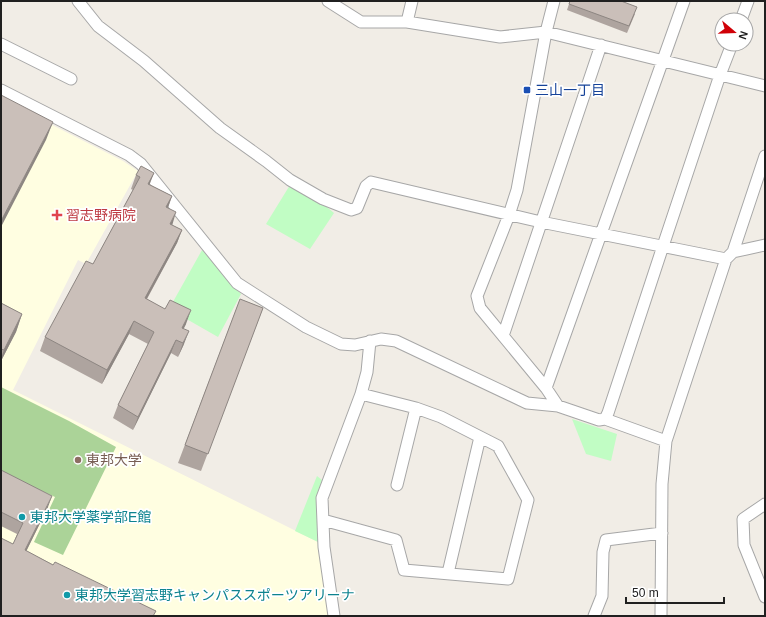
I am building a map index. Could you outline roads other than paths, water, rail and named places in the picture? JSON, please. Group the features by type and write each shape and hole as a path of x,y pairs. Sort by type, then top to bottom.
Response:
{"street":[{"path":"78,1 98,26 150,66 220,128 290,180 322,199 351,210 357,208 366,186 371,182 509,215 663,246 729,256 765,245"},
{"path":"328,1 361,22 407,22 500,37 546,32 765,86"},
{"path":"407,22 412,1"},
{"path":"554,1 548,19 517,190 509,215 477,296 480,308 546,388 558,406"},
{"path":"546,388 684,1"},
{"path":"744,12 748,1"},
{"path":"1,44 71,79"},
{"path":"503,336 601,45"},
{"path":"606,419 729,52"},
{"path":"1,90 129,155 141,164 237,283 306,327 341,344 355,345 381,339 396,341 527,403 558,406 599,420 606,419 666,441"},
{"path":"662,616 662,484 666,441 765,156"},
{"path":"334,616 324,547 322,498 361,394 367,372 370,341"},
{"path":"323,520 396,540 404,570 508,579 528,500 498,446 441,417 416,408 361,394"},
{"path":"397,485 416,408"},
{"path":"448,573 480,437"},
{"path":"765,504 743,519 744,545 765,597"},
{"path":"594,616 602,596 602,552 606,540 662,534"}],"place":[{"name":"三山一丁目","path":"527,90"},
{"name":"習志野病院","path":"57,215"},
{"name":"東邦大学","path":"78,460"},
{"name":"東邦大学薬学部E館","path":"22,517"},
{"name":"東邦大学習志野キャンパススポーツアリーナ","path":"67,595"}]}
